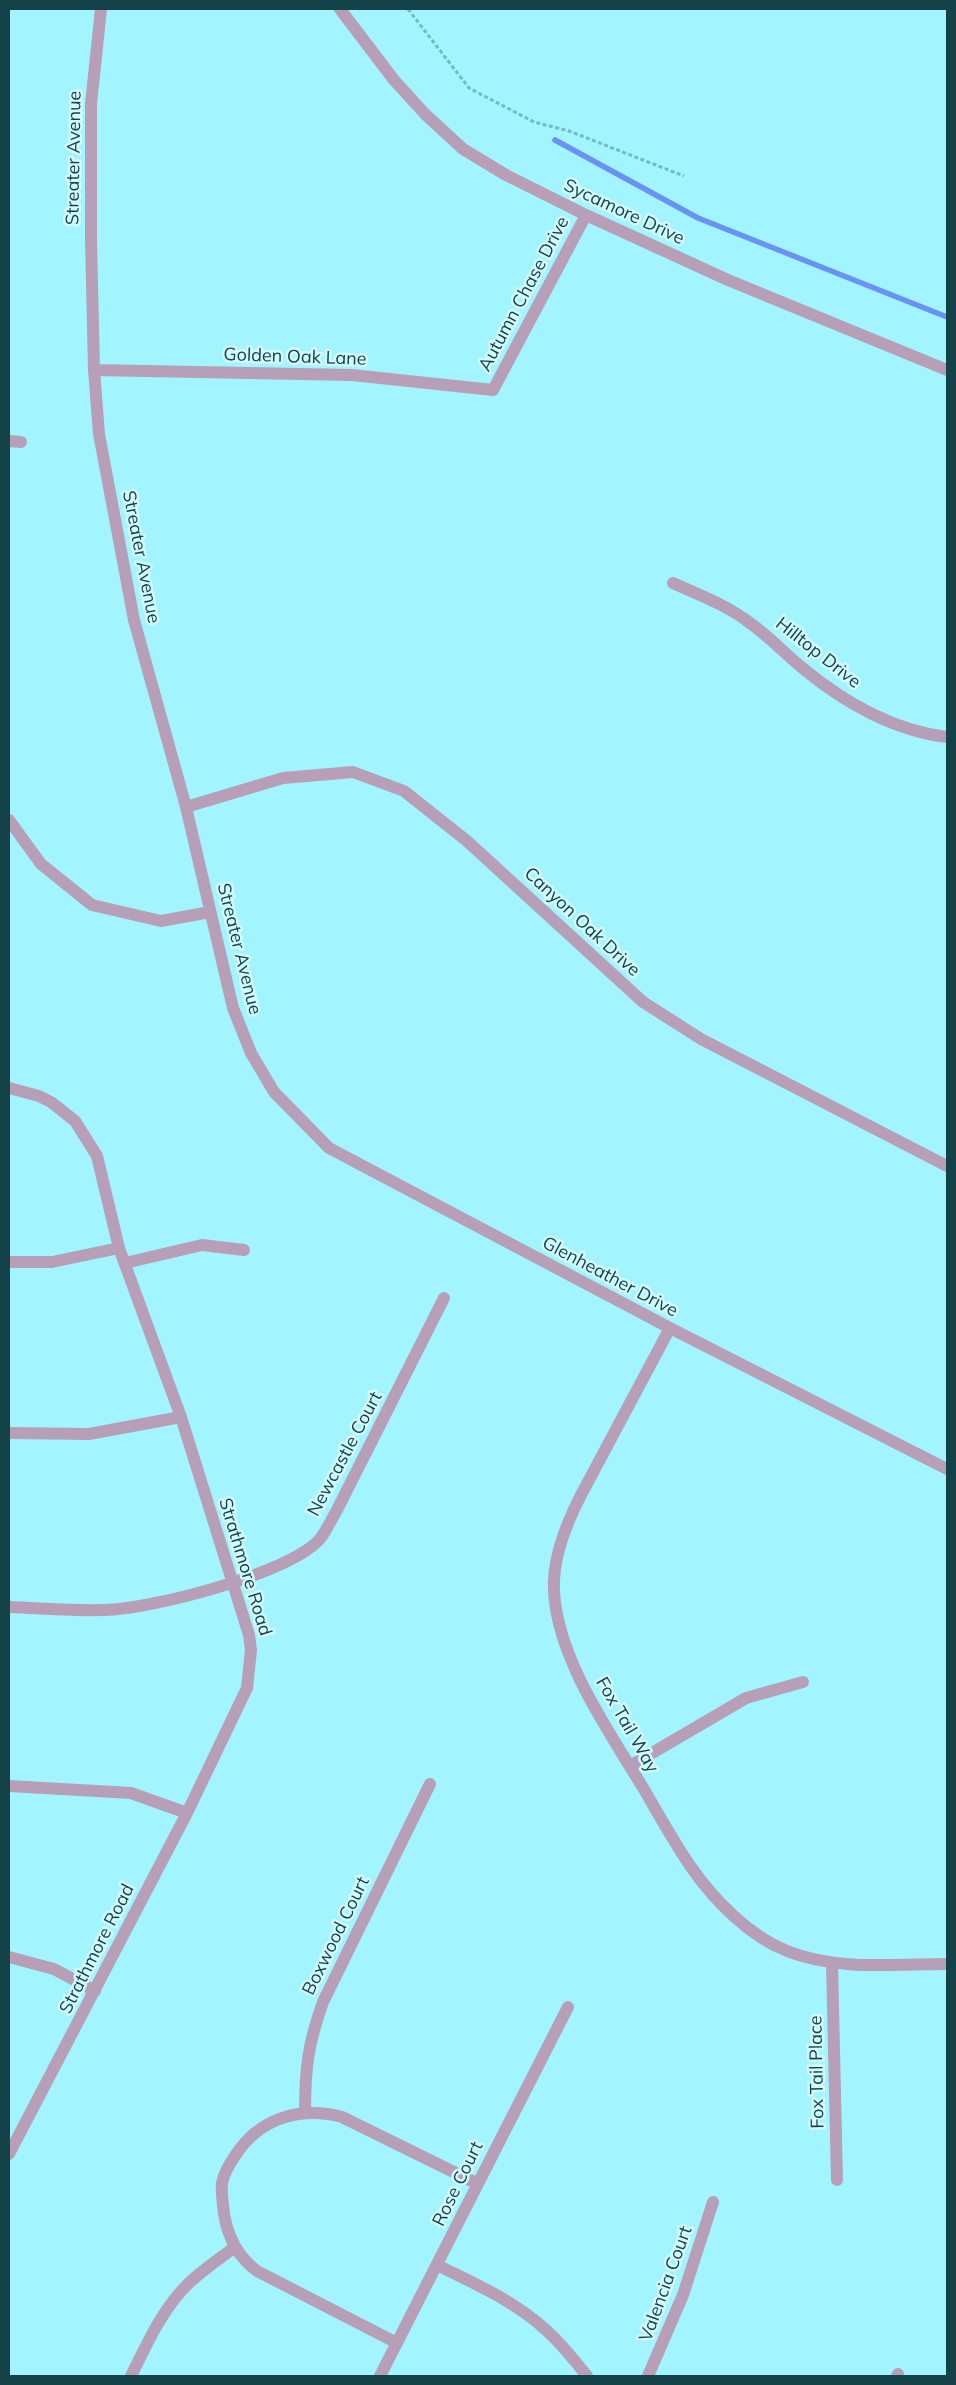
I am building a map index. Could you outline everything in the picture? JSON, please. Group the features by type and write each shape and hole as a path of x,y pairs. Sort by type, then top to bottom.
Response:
{"street":[{"name":"Streater Avenue","path":"101,9 91,104 90,240 94,370 99,434 134,620 186,806 233,1008 251,1054 274,1092"},
{"name":"Sycamore Drive","path":"340,9 394,80 425,114 463,149 506,174 586,215 728,280 947,370"},
{"name":"Autumn Chase Drive","path":"493,390 586,215"},
{"name":"Golden Oak Lane","path":"94,370 352,375 493,390"},
{"name":"Hilltop Drive","path":"672,583 716,602 750,622 805,671 864,710 890,722 947,737"},
{"name":"Canyon Oak Drive","path":"186,806 283,778 353,772 404,791 467,841 643,1002 700,1039 947,1166"},
{"path":"9,820 41,864 92,905 161,921 210,912"},
{"name":"Strathmore Road","path":"9,1088 39,1096 51,1102 75,1121 96,1156 119,1248 181,1417 249,1635 251,1650 247,1688 187,1813 96,1991 10,2151"},
{"name":"Glenheather Drive","path":"274,1092 329,1148 670,1328 947,1469"},
{"path":"124,1263 202,1245 244,1250"},
{"path":"9,1262 52,1262 119,1248"},
{"name":"Newcastle Court","path":"9,1607 104,1610 153,1605 232,1582 281,1565 320,1539 337,1510 444,1298"},
{"name":"Fox Tail Way","path":"670,1328 568,1520 558,1554 554,1591 559,1624 574,1668 630,1766 692,1868 720,1902 752,1932 786,1951 832,1963 947,1964"},
{"path":"9,1433 89,1434 181,1417"},
{"path":"630,1766 746,1698 803,1682"},
{"name":"Boxwood Court","path":"305,2113 305,2069 311,2036 323,2002 430,1784"},
{"path":"9,1786 132,1793 187,1813"},
{"path":"9,1956 54,1969 96,1991"},
{"name":"Fox Tail Place","path":"832,1963 837,2180"},
{"name":"Rose Court","path":"380,2376 437,2265 476,2183 568,2007"},
{"path":"397,2343 257,2271 243,2260 235,2247 226,2224 222,2182 241,2146 262,2126 279,2119 305,2113 323,2112 342,2117 476,2183"},
{"name":"Valencia Court","path":"648,2376 683,2295 713,2202"},
{"path":"131,2376 154,2330 170,2304 188,2284 235,2247"},
{"path":"437,2265 492,2292 523,2312 547,2330 588,2376"}],"path":[{"path":"408,9 469,88 534,122 569,131 684,176"}],"waterway":[{"path":"555,140 698,218 947,317"}]}
